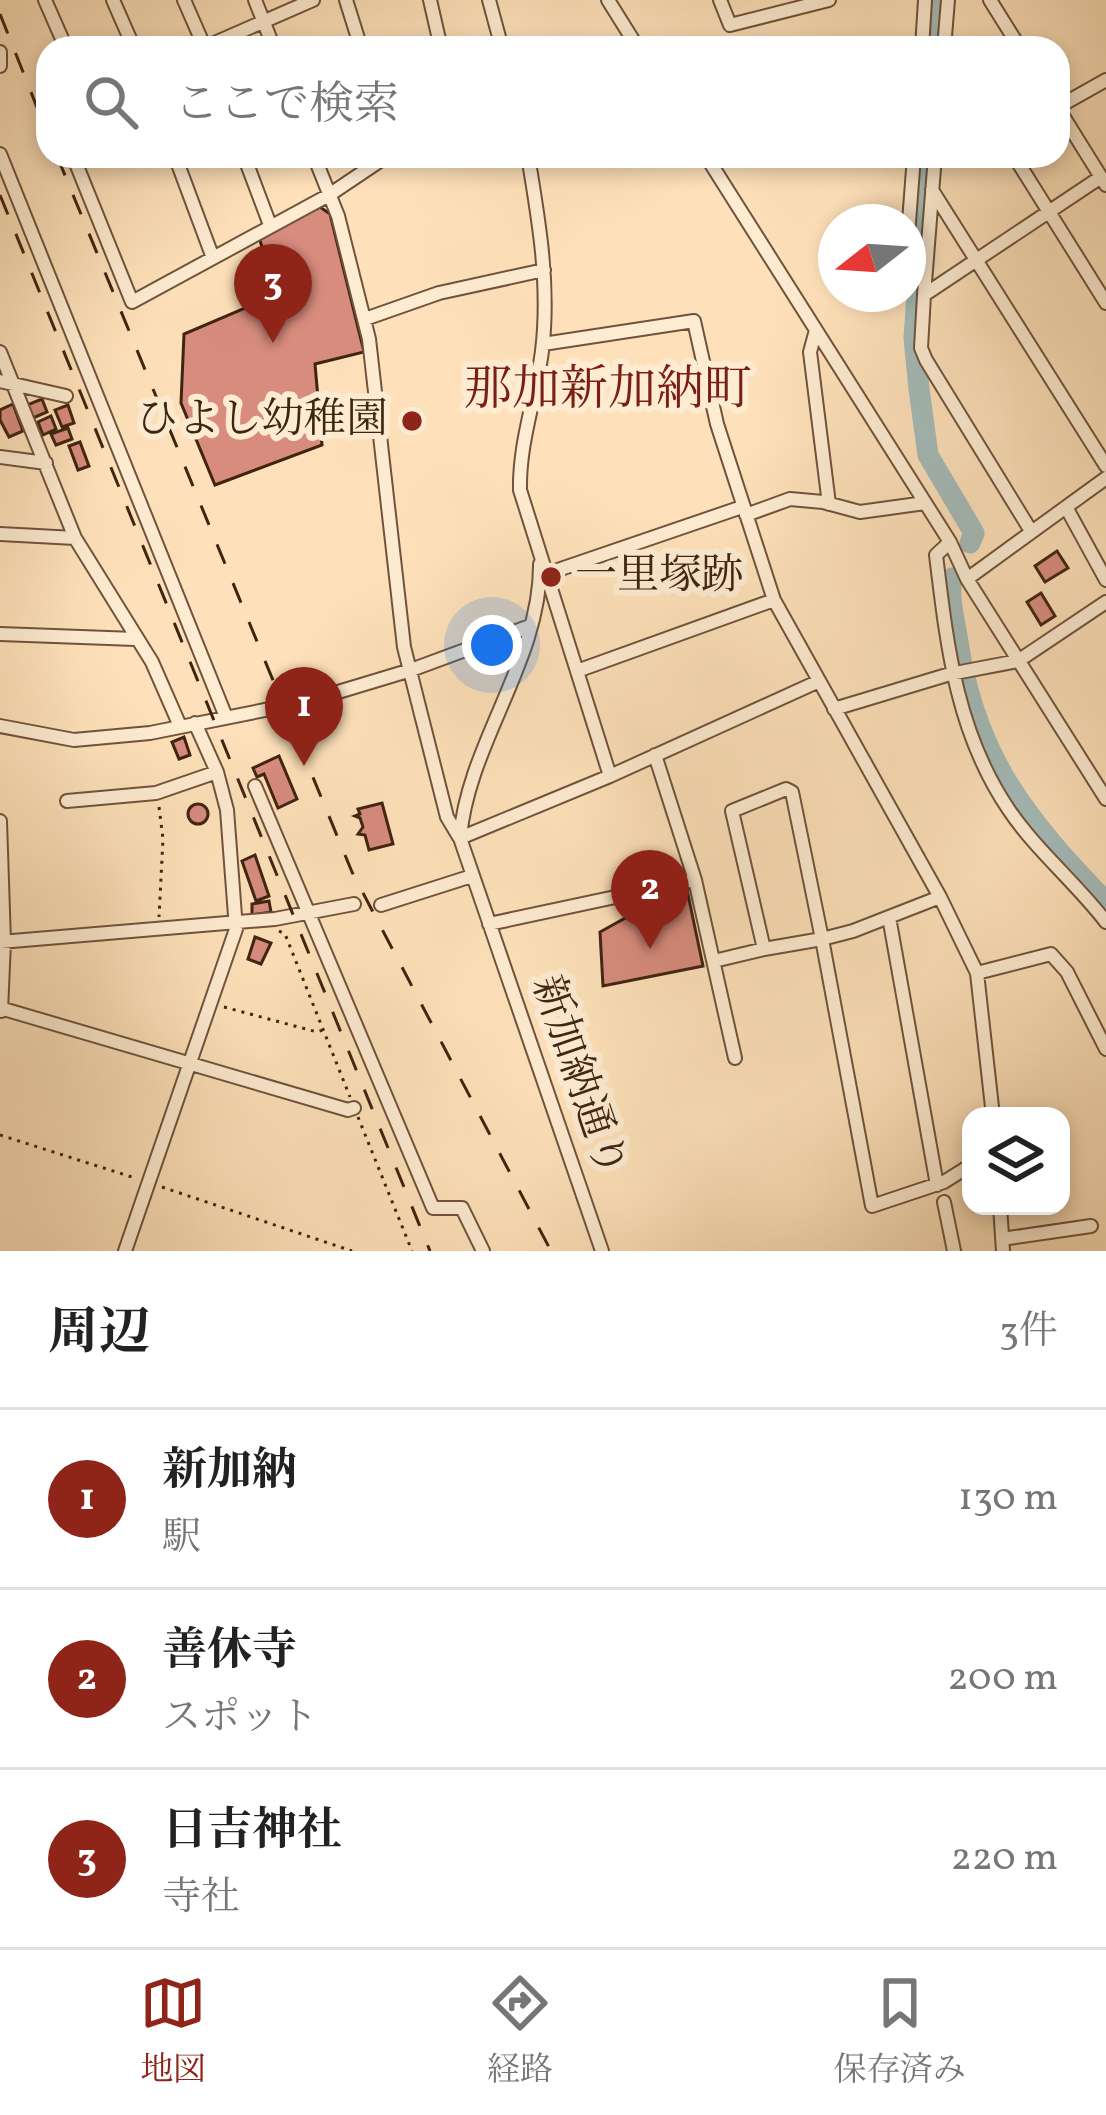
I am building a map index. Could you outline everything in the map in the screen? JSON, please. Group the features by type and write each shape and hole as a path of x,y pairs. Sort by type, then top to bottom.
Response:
{"street":[{"path":"45,0 61,36"},
{"path":"113,0 129,36"},
{"path":"184,0 199,36"},
{"path":"255,0 269,36"},
{"path":"232,36 314,0"},
{"path":"346,0 357,36"},
{"path":"430,0 438,36"},
{"path":"489,0 499,36"},
{"path":"608,0 630,36"},
{"path":"720,0 730,25 829,0"},
{"path":"923,36 926,0"},
{"path":"946,36 948,0"},
{"path":"990,0 1012,36"},
{"path":"0,52 0,66"},
{"path":"1070,100 1106,80"},
{"path":"926,294 1104,181 1070,126"},
{"path":"0,154 226,717"},
{"path":"78,168 132,302 329,195 369,168"},
{"path":"179,168 213,258"},
{"path":"248,168 270,226"},
{"path":"319,168 365,319 404,647 447,817 460,838 472,876 381,904"},
{"path":"530,168 544,270 543,344 520,466 525,514 610,776"},
{"path":"714,168 1106,799"},
{"path":"910,204 913,168"},
{"path":"926,269 934,168"},
{"path":"1022,168 1106,303"},
{"path":"932,190 1106,466"},
{"path":"365,319 439,293 544,270"},
{"path":"923,312 921,348 926,360 1031,531"},
{"path":"543,344 694,322 716,424 774,601 940,897 977,973 992,1107"},
{"path":"816,330 810,352 829,503"},
{"path":"0,352 7,383 75,538 217,772 227,810 237,921 125,1251"},
{"path":"7,383 67,396"},
{"path":"0,457 46,464"},
{"path":"967,579 1106,478"},
{"path":"543,569 790,500 829,503 860,512 925,503"},
{"path":"1066,507 1106,580"},
{"path":"0,534 75,538"},
{"path":"950,542 936,555 979,756 1009,811 1106,922"},
{"path":"460,838 473,773 530,626 543,569"},
{"path":"578,671 774,601"},
{"path":"834,709 961,672 1018,661 1106,602"},
{"path":"0,726 74,740 114,738 285,707 411,670 530,626"},
{"path":"0,634 135,639"},
{"path":"460,838 817,682"},
{"path":"655,755 695,880 735,1058"},
{"path":"68,801 156,793 217,772"},
{"path":"255,786 433,1208 462,1208 483,1251"},
{"path":"764,949 732,812 785,789 791,792 822,939 872,1206 937,1185 962,1170"},
{"path":"0,821 1,1010 354,1108"},
{"name":"新加納通り","path":"472,876 602,1251"},
{"path":"490,924 695,880"},
{"path":"714,962 822,939 940,897"},
{"path":"2,942 237,921 354,904"},
{"path":"890,917 937,1185"},
{"path":"977,973 1051,954 1067,971 1106,1048"},
{"path":"944,1202 954,1251"},
{"path":"1000,1215 1002,1245 1090,1226"}],"path":[{"path":"156,793 163,839 160,928"},
{"path":"279,931 285,934 412,1251"},
{"path":"210,1004 323,1030"},
{"path":"0,1135 352,1251"}],"building":[{"path":"320,207 330,214 364,352 315,364 322,445 215,485 181,403 184,334 276,295 259,237"},
{"path":"42,399 47,412 33,418 27,405"},
{"path":"13,404 23,431 9,437 0,410"},
{"path":"68,405 74,423 62,427 55,410"},
{"path":"51,416 56,429 43,435 38,422"},
{"path":"68,428 72,439 56,445 51,434"},
{"path":"80,442 89,466 78,470 69,446"},
{"path":"1057,551 1068,568 1045,582 1035,566"},
{"path":"1041,593 1055,616 1041,625 1027,602"},
{"path":"184,737 190,755 179,759 172,742"},
{"path":"279,756 297,799 278,808 264,774 257,777 253,768"},
{"path":"382,803 393,844 369,850 365,835 358,834 363,827 355,816 360,814 358,809"},
{"path":"198,804 208,814 198,824 188,814"},
{"path":"255,855 269,896 256,901 242,861"},
{"path":"687,890 703,966 603,986 600,932 636,912 638,900"},
{"path":"269,901 271,912 252,915 252,904"},
{"path":"255,937 271,943 261,964 248,959"}],"waterway":[{"path":"935,36 938,0"},
{"path":"926,168 914,338 919,389 928,455 974,533 970,543"},
{"path":"952,578 952,610 966,683 992,754 1029,815 1106,902"}],"railway":[{"path":"0,14 36,105"},
{"path":"62,168 352,872 551,1251"},
{"path":"0,195 430,1251"}],"place":[{"name":"日吉神社","path":"273,343"},
{"name":"ひよし幼稚園","path":"412,421"},
{"name":"一里塚跡","path":"551,577"},
{"name":"新加納","path":"304,766"},
{"name":"善休寺","path":"650,949"}],"district":[{"name":"那加新加納町","path":"608,391"}]}
